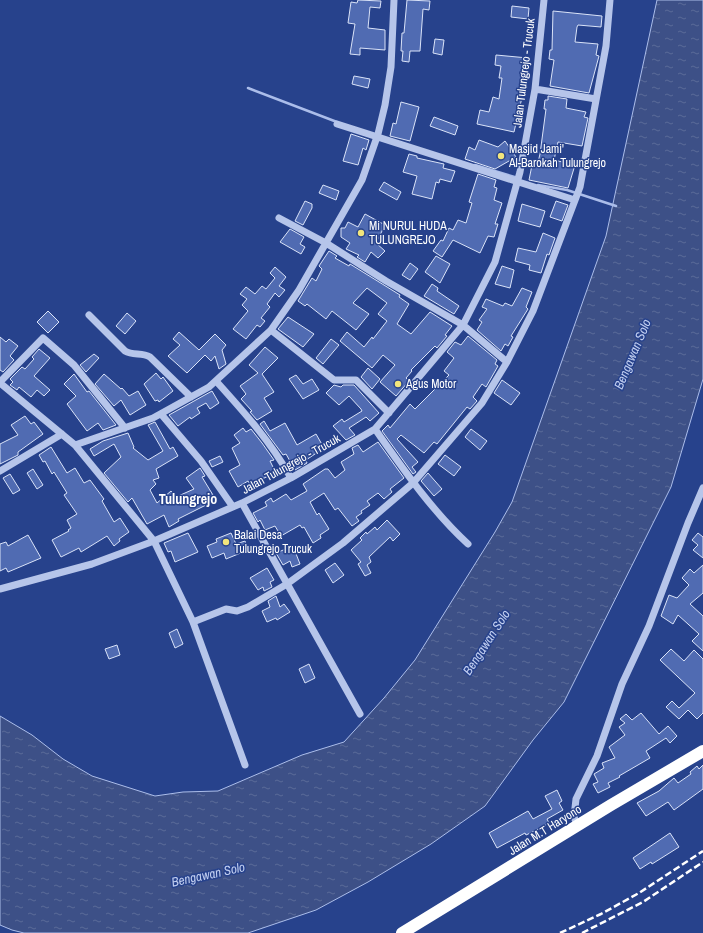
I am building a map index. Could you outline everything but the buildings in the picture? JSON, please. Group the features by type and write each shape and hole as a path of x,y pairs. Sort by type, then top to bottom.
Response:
{"highway":[{"name":"Jalan M.T Haryono","path":"402,933 703,751"}],"street":[{"path":"75,445 161,414 191,397 216,381 271,330 299,290 362,180 377,137 385,105 391,67 394,0"},
{"name":"Jalan Tulungrejo - Trucuk","path":"0,589 92,564 154,541 233,508 291,478 375,429 463,325 495,262 520,172 535,90 544,0"},
{"path":"193,622 226,608 238,611 242,610 287,584 343,543 413,483 482,403 508,362 533,311 580,187 606,46 610,0"},
{"path":"535,90 596,99"},
{"path":"337,124 575,200"},
{"path":"279,218 326,243 386,281 463,325 508,362"},
{"path":"89,315 125,351 131,354 145,354 150,357 191,397"},
{"path":"271,330 334,380 356,380 389,413"},
{"path":"125,428 74,365 43,338 41,338 0,382 75,445 154,541 193,622 245,766"},
{"path":"216,381 259,429 281,459 291,478"},
{"path":"161,414 201,462 233,508"},
{"path":"375,429 413,483 449,526 468,544"},
{"path":"0,471 62,434"},
{"path":"578,827 574,817 576,800 597,756 622,684 650,626 688,523 703,488"},
{"path":"242,504 360,714"}],"water":[{"name":"Bengawan Solo","path":"657,0 703,0 703,379 671,487 564,702 533,740 485,806 431,844 368,882 316,910 248,933 24,933 0,925 0,716 32,735 63,759 92,776 155,796 183,792 218,791 302,755 344,742 384,698 415,660 495,532 512,502 606,236"}],"waterway":[{"path":"248,88 337,122"},
{"path":"475,165 518,178"},
{"path":"538,185 567,190 616,206"}],"railway":[{"path":"560,933 601,914 639,893 703,851"},
{"path":"582,933 643,902 703,862"}],"place":[{"name":"Masjid Jami' Al-Barokah Tulungrejo","path":"501,156"},
{"name":"Mi NURUL HUDA TULUNGREJO","path":"361,233"},
{"name":"Agus Motor","path":"398,384"},
{"name":"Balai Desa Tulungrejo Trucuk","path":"226,542"}],"district":[{"name":"Tulungrejo","path":"188,499"}]}
